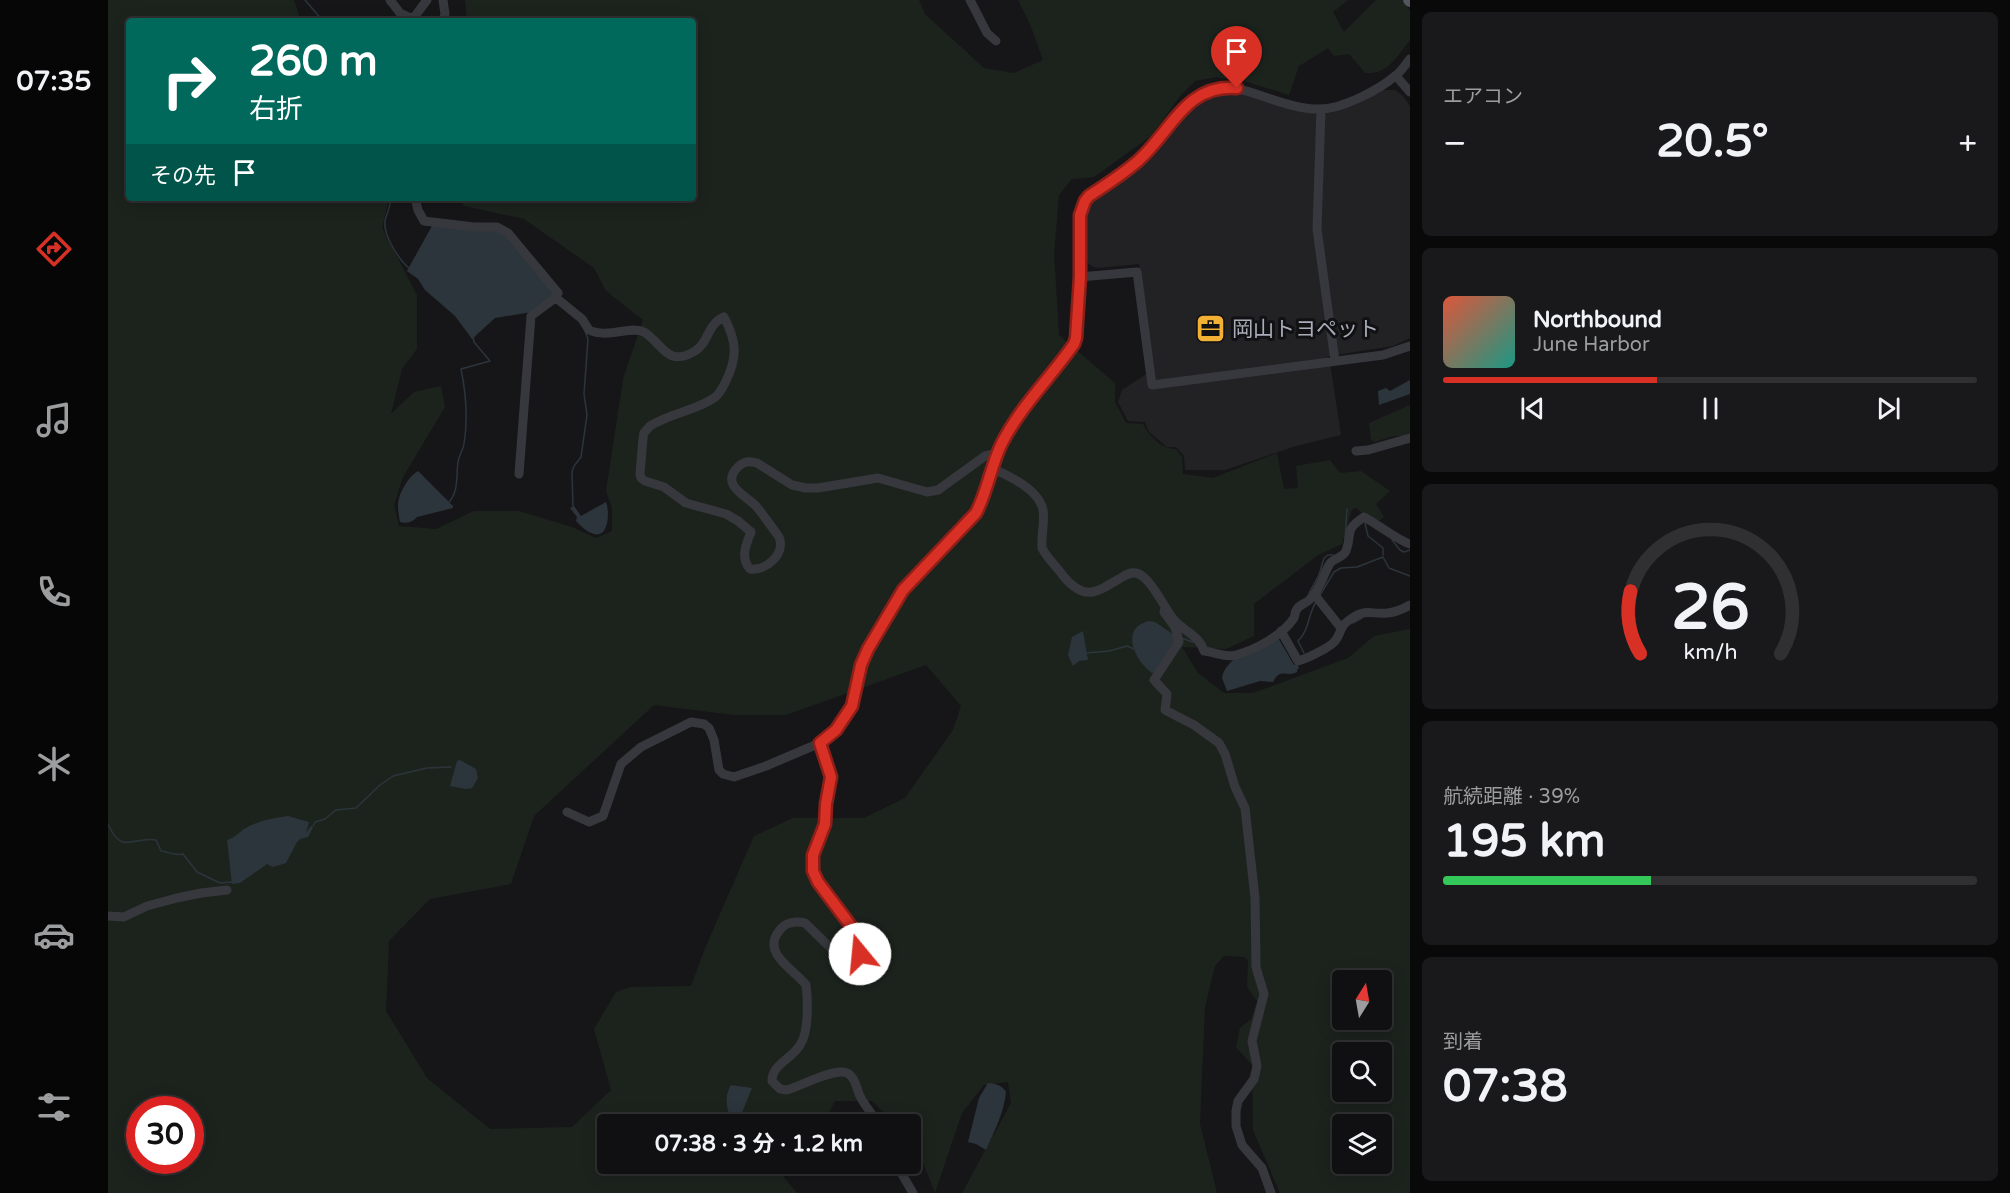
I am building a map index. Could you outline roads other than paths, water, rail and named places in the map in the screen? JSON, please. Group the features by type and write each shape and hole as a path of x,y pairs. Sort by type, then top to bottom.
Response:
{"street":[{"path":"390,0 400,13 411,18 427,0"},
{"path":"443,0 444,18"},
{"path":"970,0 987,33 996,41"},
{"path":"567,812 589,822 603,816 621,764 641,747 691,722 704,724 709,728 714,740 719,770 729,776 740,775 766,766 820,743 836,730 852,706 861,665 868,649 903,590 976,513 984,499 998,453 1021,412 1074,344 1080,277 1080,215 1089,196 1138,161 1196,96 1219,88 1237,88 1275,100 1321,110 1361,98 1396,76 1410,59"},
{"path":"1396,76 1410,92"},
{"path":"1321,110 1317,229 1335,361"},
{"path":"416,201 421,218 424,220 474,227 497,227 508,233 558,293 531,316 519,474"},
{"path":"1080,277 1137,272 1152,385 1383,355 1410,346"},
{"path":"555,297 582,319 589,330 608,334 634,330 643,332 669,356 675,357 686,356 702,345 714,323 724,316 733,335 735,346 732,366 721,391 712,399 650,426 644,433 640,474 645,481 664,487 686,503 726,514 745,526 751,532 744,557 745,564 750,569 763,568 774,559 782,542 754,505 734,487 733,476 743,463 757,463 792,485 806,488 878,478 927,492 938,490 985,456 998,453"},
{"path":"1356,451 1368,450 1410,438"},
{"path":"993,469 1003,473 1036,497 1043,509 1042,548 1075,589 1086,593 1096,592 1127,574 1136,573 1143,576 1176,622 1199,640 1204,651 1234,656 1260,645 1281,631 1294,617 1298,607 1310,600 1323,579 1329,563 1343,556 1349,532 1353,525 1363,518 1381,526 1404,543 1410,544"},
{"path":"1314,594 1341,628"},
{"path":"1281,631 1298,661 1304,660 1335,642 1347,621 1364,612 1390,613 1410,605"},
{"path":"1165,608 1164,612 1175,627 1179,638 1154,680 1167,694 1165,710 1194,725 1219,743 1245,808 1255,898 1256,967 1264,994 1252,1041 1257,1066 1254,1079 1238,1101 1236,1126 1242,1145 1262,1168 1271,1193"},
{"path":"820,743 831,777 825,824 813,855 813,871 818,882 860,938 862,950 852,960 839,956 805,923 788,924 777,933 774,947 776,955 806,985 806,1032 798,1049 775,1069 772,1081 780,1089 787,1090 838,1071 847,1072 852,1076 861,1099 872,1114"},
{"path":"108,916 124,917 147,906 177,898 201,892 227,890"},
{"path":"902,1174 913,1193"}],"waterway":[{"path":"305,0 320,18"},
{"path":"389,201 385,221 386,233 396,253 409,268"},
{"path":"573,506 572,472 581,457 587,415 584,394 588,339 585,331"},
{"path":"449,502 456,488 458,462 466,425 461,369 490,361 474,342 473,337"},
{"path":"1345,539 1347,509"},
{"path":"1365,523 1368,536 1383,548 1383,555"},
{"path":"1392,540 1400,550 1404,552 1410,550"},
{"path":"1309,593 1319,575 1324,558 1333,555"},
{"path":"1320,595 1334,572 1341,568 1357,567 1383,557 1389,568 1410,576"},
{"path":"1304,653 1298,641 1302,637 1316,602"},
{"path":"1353,623 1362,618"},
{"path":"1181,638 1193,642"},
{"path":"1086,653 1109,651 1127,646 1134,649"},
{"path":"313,826 315,822 325,819 336,810 356,808 393,776 427,768 451,767"},
{"path":"108,824 113,834 123,842 156,840 161,851 183,854 197,872 220,883 232,882"}],"place":[{"name":"岡山トヨペット","path":"1211,329"}]}
